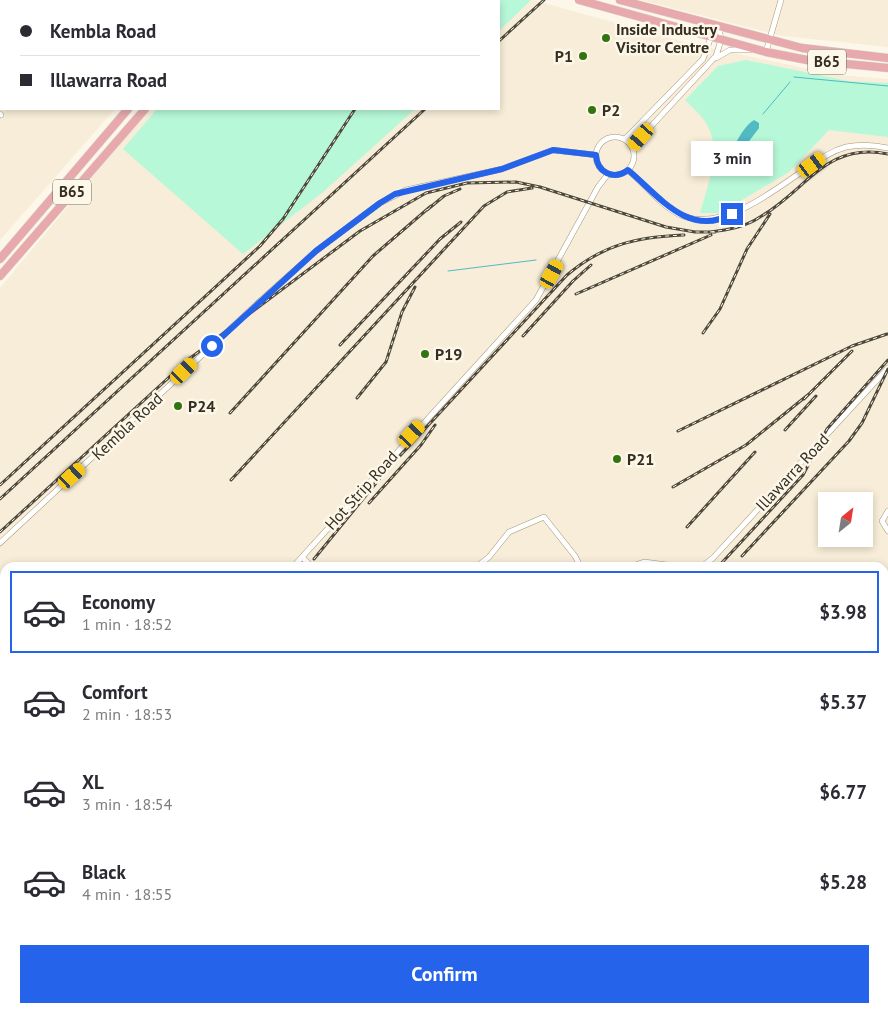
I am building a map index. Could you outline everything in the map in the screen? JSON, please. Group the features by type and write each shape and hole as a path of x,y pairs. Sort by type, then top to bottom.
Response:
{"main road":[{"name":"B65","path":"579,0 766,52 807,60 888,68"},
{"name":"B65","path":"620,0 769,40 830,53 888,58"},
{"name":"B65","path":"0,259 127,110"},
{"name":"B65","path":"0,276 144,110"}],"street":[{"path":"711,62 732,50 766,52 781,0"},
{"path":"625,139 705,56 711,38 719,27"},
{"path":"632,147 711,62 718,51 721,40 719,27"},
{"path":"666,97 674,102"},
{"path":"614,136 625,139 632,147 634,158 628,170 619,175 608,174 599,167 596,155 598,147 606,139 614,136"},
{"path":"628,170 679,214 691,218 718,219 728,216 773,191 826,155 856,146 888,148"},
{"name":"Kembla Road","path":"0,543 258,302 316,251 380,203 406,190 502,169 553,150 596,155"},
{"name":"Hot Strip Road","path":"297,562 536,300 598,187 608,174"},
{"name":"Illawarra Road","path":"708,562 888,368"},
{"path":"888,511 882,521 883,526 888,531"},
{"path":"483,562 509,532 544,517 578,562"},
{"path":"302,557 307,562"}],"shaded area":[{"path":"500,0 533,0 688,43 836,75 888,79 888,562 0,562 0,288 148,110 500,110"},
{"path":"641,0 888,0 888,47 783,36"},
{"path":"0,110 114,110 0,240"}],"green space":[{"path":"500,0 531,0 500,30"},
{"path":"746,60 848,81 888,83 888,137 829,130 789,172 720,213 700,213 710,178 714,154 713,142 704,120 685,100 718,66"},
{"path":"156,110 414,110 322,193 243,254 123,149"}],"water":[{"path":"754,120 759,123 759,128 731,165 726,161 745,128"}],"waterway":[{"path":"794,77 888,86"},
{"path":"763,114 790,82"},
{"path":"448,271 536,260"}],"railway":[{"path":"500,40 544,0"},
{"path":"0,485 260,246 283,219 354,110"},
{"path":"0,499 424,110"},
{"path":"710,232 736,228 754,220 776,206 832,161 848,155 867,152 888,154"},
{"path":"0,532 189,359 360,231 426,193 467,183 516,182 540,187 666,227 695,232 715,232"},
{"path":"231,480 484,206 507,192 532,188"},
{"path":"427,210 444,196 460,189"},
{"path":"230,413 373,256 431,206"},
{"path":"703,333 720,309 747,249 770,214"},
{"path":"340,345 440,239 461,222"},
{"path":"314,559 385,472 567,275 594,256 622,244 636,240 684,235"},
{"path":"576,294 711,235"},
{"path":"523,336 573,281 591,265"},
{"path":"357,398 386,362 402,312 415,287"},
{"path":"678,431 852,346 887,334"},
{"path":"804,399 852,351"},
{"path":"723,562 803,475 827,429 888,360"},
{"path":"742,556 849,441 862,423 888,369"},
{"path":"673,487 746,445 809,394"},
{"path":"785,430 816,396"},
{"path":"369,503 421,445 435,425"},
{"path":"687,527 755,452"}],"place":[{"name":"Inside Industry Visitor Centre","path":"606,38"},
{"name":"P1","path":"583,56"},
{"name":"P2","path":"592,110"},
{"name":"P19","path":"425,354"},
{"name":"P24","path":"178,406"},
{"name":"P21","path":"617,459"}],"route":[{"path":"212,346 316,251 387,198 406,190 502,169 553,150 596,155 599,167 610,174 619,175 628,170 676,213 685,217 718,219 732,214"}]}
